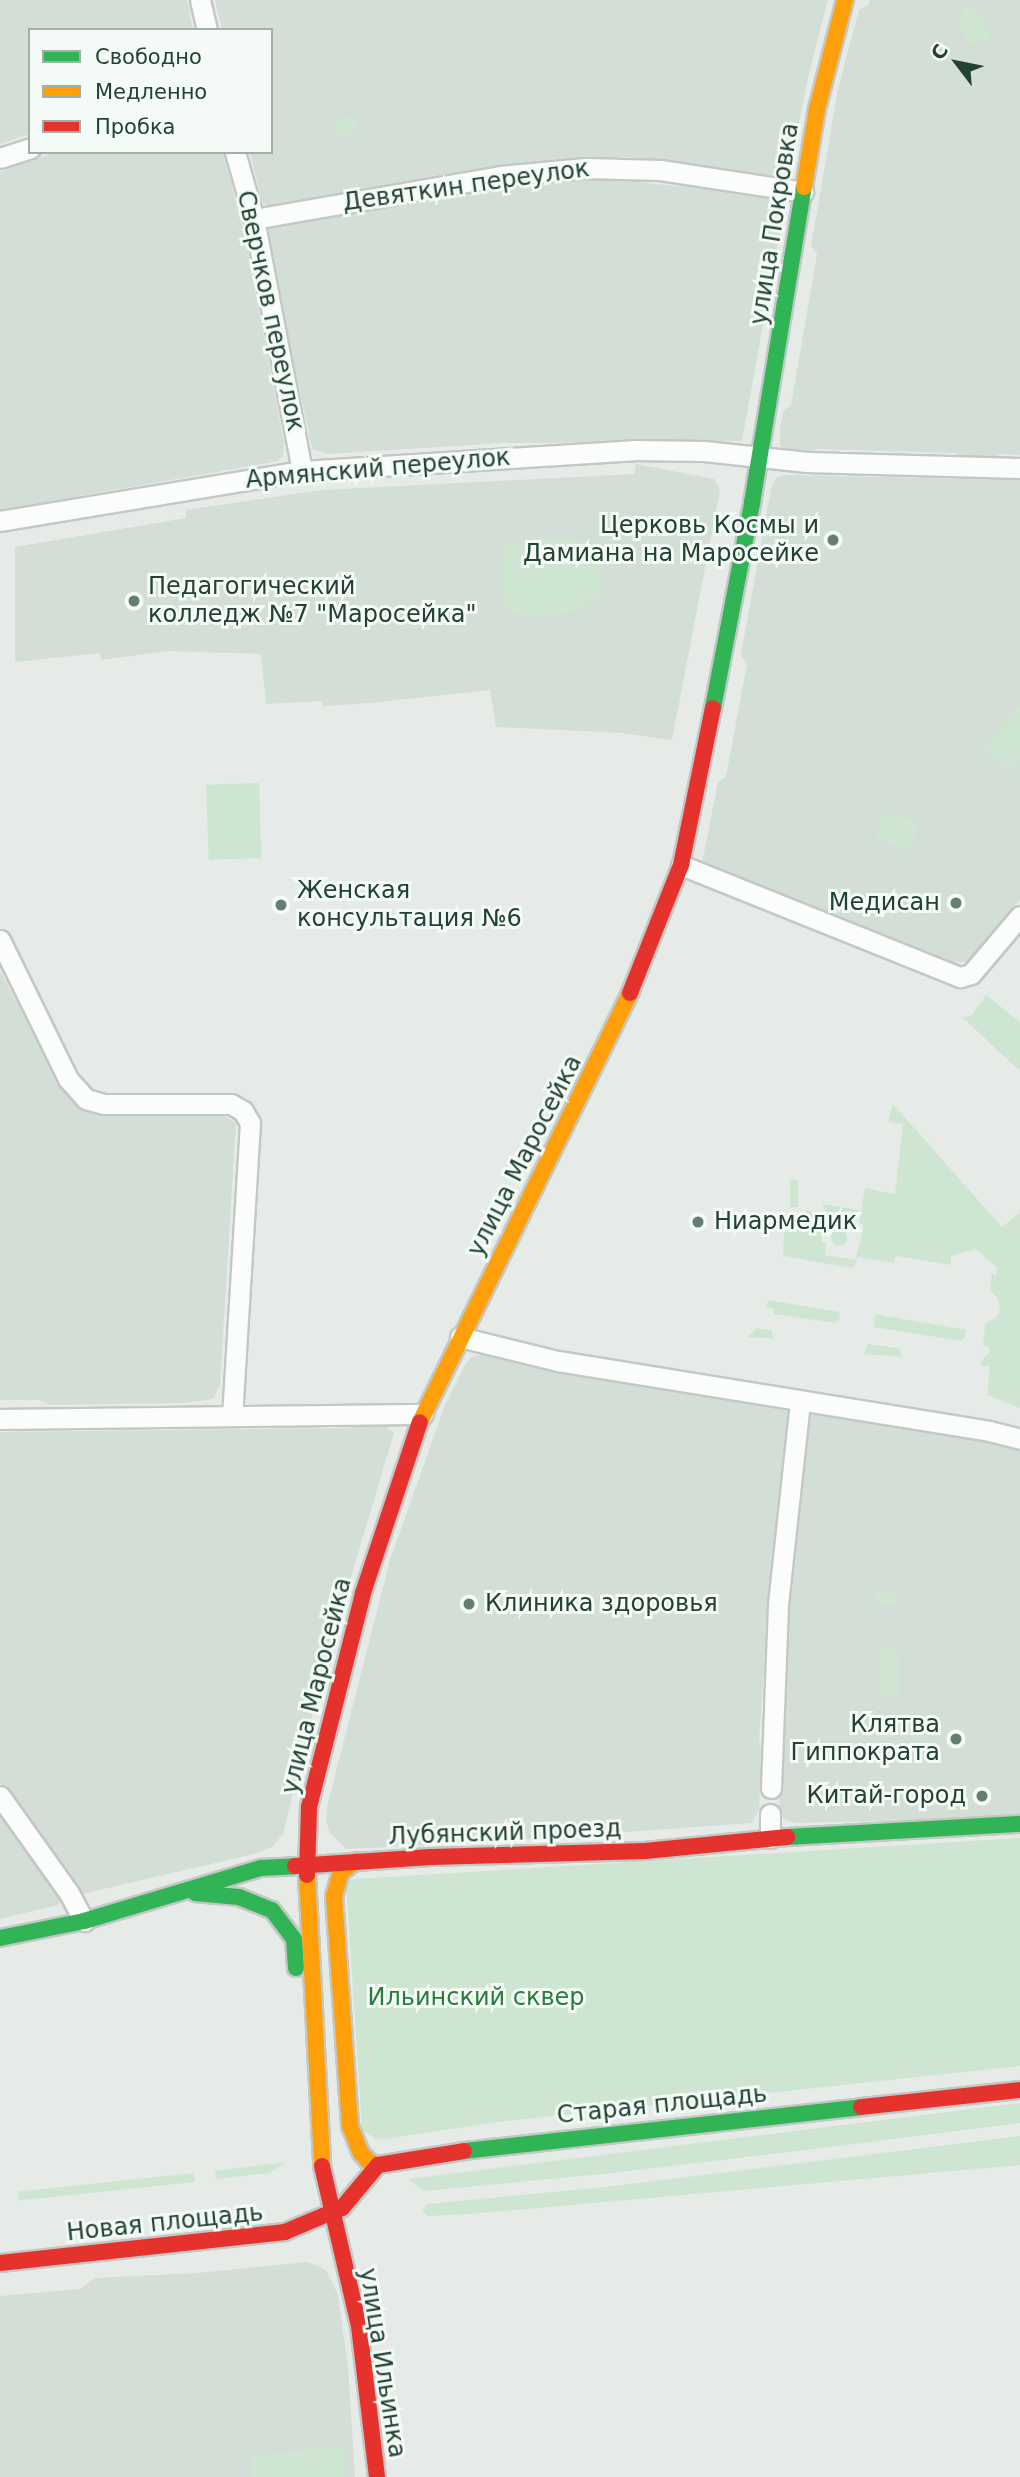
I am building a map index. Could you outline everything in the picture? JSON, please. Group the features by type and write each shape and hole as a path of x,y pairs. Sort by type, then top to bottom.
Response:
{"main road":[{"name":"улица Покровка","path":"759,458 817,109 845,0"},
{"name":"улица Маросейка","path":"314,2060 306,1865 309,1807 338,1687 387,1516 424,1414 587,1086 629,994 681,865 703,768 759,458"},
{"name":"Лубянский проезд","path":"0,1938 84,1921 154,1897 261,1868 356,1861 645,1851 770,1838 1020,1824"},
{"path":"332,2215 350,2200 378,2165 360,2153 350,2126 334,1896 341,1872 356,1861"},
{"path":"154,1897 204,1893 239,1897 264,1906 282,1919 294,1939 297,2004 314,2060"},
{"name":"улица Ильинка","path":"314,2060 323,2180 359,2326 377,2477"},
{"name":"Старая площадь","path":"378,2165 480,2149 1020,2090"},
{"name":"Новая площадь","path":"0,2263 258,2237 285,2232 332,2215"}],"street":[{"path":"200,0 207,28"},
{"path":"0,158 28,149"},
{"name":"Сверчков переулок","path":"235,154 254,219 302,471"},
{"name":"Девяткин переулок","path":"254,219 500,176 586,168 660,170 803,192"},
{"name":"Армянский переулок","path":"0,520 302,471 633,450 704,451 759,458 894,466 1020,468"},
{"path":"681,865 960,977 971,974 1020,916"},
{"path":"0,940 68,1079 86,1099 103,1104 231,1104 243,1111 250,1123 232,1415"},
{"path":"460,1337 558,1361 989,1431 1020,1439"},
{"path":"771,1788 777,1615 800,1401"},
{"path":"0,1419 424,1414"},
{"path":"0,1797 69,1894 84,1921"},
{"path":"770,1814 770,1838"}],"shaded area":[{"path":"0,0 187,0 193,28 28,28 28,135 0,144"},
{"path":"215,0 828,0 809,73 791,162 780,176 767,178 626,157 460,173 269,207 262,202 250,154 273,154 273,28 222,28"},
{"path":"870,0 1020,0 1020,455 1000,454 992,460 963,460 955,453 816,449 811,455 788,453 780,446 783,411 791,405 817,254 811,246 838,89 859,10 868,5"},
{"path":"50,154 224,154 246,240 284,443 283,456 278,461 0,510 0,172"},
{"path":"581,177 730,191 775,200 781,206 782,220 742,441 504,443 327,454 312,449 266,232 274,225 429,196"},
{"path":"636,464 714,479 720,490 672,740 622,733 496,727 490,690 323,706 322,701 266,704 261,654 167,651 102,660 100,653 15,662 15,547 186,518 186,510 322,490 634,474"},
{"path":"785,475 1020,480 1020,899 967,962 951,962 850,921 842,923 811,911 807,904 727,873 720,874 702,863 718,782 726,777 747,664 741,655 771,488 776,478"},
{"path":"0,971 63,1090 79,1108 104,1114 218,1113 236,1123 220,1385 213,1399 184,1403 51,1405 39,1400 0,1400"},
{"path":"482,1355 554,1372 790,1413 769,1600 759,1740 762,1755 759,1809 752,1823 459,1844 346,1849 330,1833 326,1821 327,1807 390,1560 445,1405 466,1363 471,1357"},
{"path":"808,1414 1020,1448 1020,1818 796,1823 785,1820 779,1813 788,1604"},
{"path":"355,1423 384,1425 394,1433 324,1667 283,1834 272,1847 258,1853 82,1894 0,1783 0,1432 350,1428"},
{"path":"0,1810 59,1892 61,1900 58,1905 0,1919"},
{"path":"308,2262 326,2270 338,2295 348,2367 355,2477 0,2477 0,2296 80,2289 95,2278 197,2273"}],"green space":[{"path":"964,8 976,10 991,37 977,44 967,42 960,23"},
{"path":"355,116 358,133 337,136 334,120"},
{"path":"577,539 601,553 599,596 578,611 534,617 515,613 504,600 502,555 508,545 533,540"},
{"path":"1020,706 1020,760 1010,772 983,751"},
{"path":"259,783 262,858 209,860 206,785"},
{"path":"884,812 919,823 911,851 876,840"},
{"path":"986,995 1020,1022 1020,1071 962,1017 971,1016"},
{"path":"893,1104 1002,1227 1020,1212 1020,1408 987,1395 990,1366 982,1366 980,1362 989,1353 989,1347 983,1346 985,1324 996,1318 1000,1309 998,1299 990,1290 992,1273 996,1276 997,1268 976,1249 951,1256 951,1265 896,1256 894,1263 858,1257 853,1268 783,1256 785,1214 805,1214 806,1210 813,1212 811,1224 824,1226 821,1242 826,1243 825,1255 855,1260 863,1230 863,1224 859,1223 865,1188 895,1194 903,1124 888,1122"},
{"path":"790,1180 798,1180 798,1207 790,1207"},
{"path":"822,1204 859,1210 856,1223 829,1217"},
{"path":"836,1230 842,1230 847,1238 845,1244 836,1246 831,1241 831,1235"},
{"path":"768,1300 840,1312 839,1320 835,1323 774,1314 774,1309 766,1307"},
{"path":"875,1314 966,1330 965,1338 961,1341 874,1327"},
{"path":"757,1328 771,1330 774,1339 747,1337"},
{"path":"868,1344 899,1348 902,1357 864,1354"},
{"path":"875,1591 898,1593 897,1605 874,1603"},
{"path":"881,1647 898,1647 899,1695 882,1695"},
{"name":"Ильинский сквер","path":"1020,1838 1020,2066 498,2122 385,2139 374,2138 362,2130 346,1882 354,1879"},
{"path":"1020,2103 1020,2123 831,2147 604,2174 424,2191 408,2179"},
{"path":"1020,2136 1020,2165 471,2214 428,2216 422,2211 427,2204 605,2187"},
{"path":"286,2162 270,2173 216,2179 215,2171"},
{"path":"194,2173 195,2182 19,2200 18,2192"},
{"path":"343,2446 345,2477 251,2477 252,2456"}],"traffic: fast":[{"path":"713,708 752,503 804,187"},
{"path":"787,1837 1020,1824"},
{"path":"0,1938 84,1921 261,1868 295,1866"},
{"path":"195,1893 239,1897 272,1910 294,1939 296,1968"},
{"path":"464,2151 861,2107"}],"traffic: slow":[{"path":"804,187 817,109 845,0"},
{"path":"420,1422 630,993"},
{"path":"356,1861 341,1872 334,1896 350,2126 361,2153 369,2162 378,2165"},
{"path":"307,1875 322,2166"}],"traffic: jam":[{"path":"630,993 681,865 713,708"},
{"path":"307,1875 309,1807 363,1593 420,1422"},
{"path":"295,1866 431,1857 645,1851 787,1837"},
{"path":"861,2107 1020,2090"},
{"path":"0,2263 285,2232 342,2208 378,2165 464,2151"},
{"path":"322,2166 359,2326 377,2477"}],"place":[{"name":"Церковь Космы и Дамиана на Маросейке","path":"833,540"},
{"name":"Педагогический колледж №7 \"Маросейка\"","path":"134,601"},
{"name":"Медисан","path":"956,903"},
{"name":"Женская консультация №6","path":"281,905"},
{"name":"Ниармедик","path":"698,1222"},
{"name":"Клиника здоровья","path":"469,1604"},
{"name":"Клятва Гиппократа","path":"956,1739"},
{"name":"Китай-город","path":"982,1796"}]}
